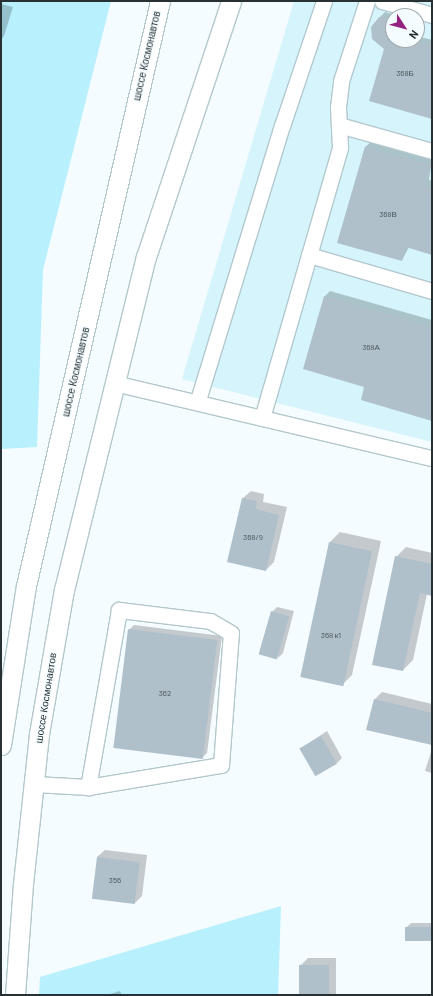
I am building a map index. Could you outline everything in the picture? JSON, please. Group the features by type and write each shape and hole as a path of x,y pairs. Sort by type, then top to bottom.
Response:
{"main road":[{"name":"шоссе Космонавтов","path":"1,745 26,586 160,1"},
{"name":"шоссе Космонавтов","path":"15,995 23,884 39,734 64,590 146,257 230,4"}],"street":[{"path":"198,400 282,126 324,1"},
{"path":"262,418 340,147 339,124 341,81 367,1"},
{"path":"382,1 432,15"},
{"path":"339,124 432,151"},
{"path":"308,255 432,291"},
{"path":"114,383 198,400 262,418 432,458"},
{"path":"34,784 88,787 221,765 231,633 210,621 119,610 88,787"}],"shaded area":[{"path":"1,1 111,1 43,270 37,447 1,449"},
{"path":"294,1 432,1 432,442 182,379"},
{"path":"281,906 278,995 39,995 40,977"}],"building":[{"path":"379,17 385,18 385,48 425,48 425,44 432,46 432,119 369,101 384,49 372,39 371,27"},
{"path":"365,147 431,165 425,185 432,188 432,255 406,247 402,261 337,243"},
{"path":"324,296 432,327 432,421 361,400 364,387 303,369"},
{"path":"242,498 257,501 256,509 279,515 266,571 227,562"},
{"path":"329,542 372,551 343,686 300,677"},
{"path":"395,556 432,564 432,596 420,593 403,671 372,665"},
{"path":"271,611 289,616 277,659 259,654"},
{"path":"128,629 217,640 203,759 113,748"},
{"path":"374,699 432,713 432,745 366,730"},
{"path":"321,736 337,764 315,776 299,748"},
{"path":"97,857 140,862 135,904 92,899"},
{"path":"405,927 432,927 432,941 405,941"},
{"path":"299,965 329,965 329,995 299,995"}]}
